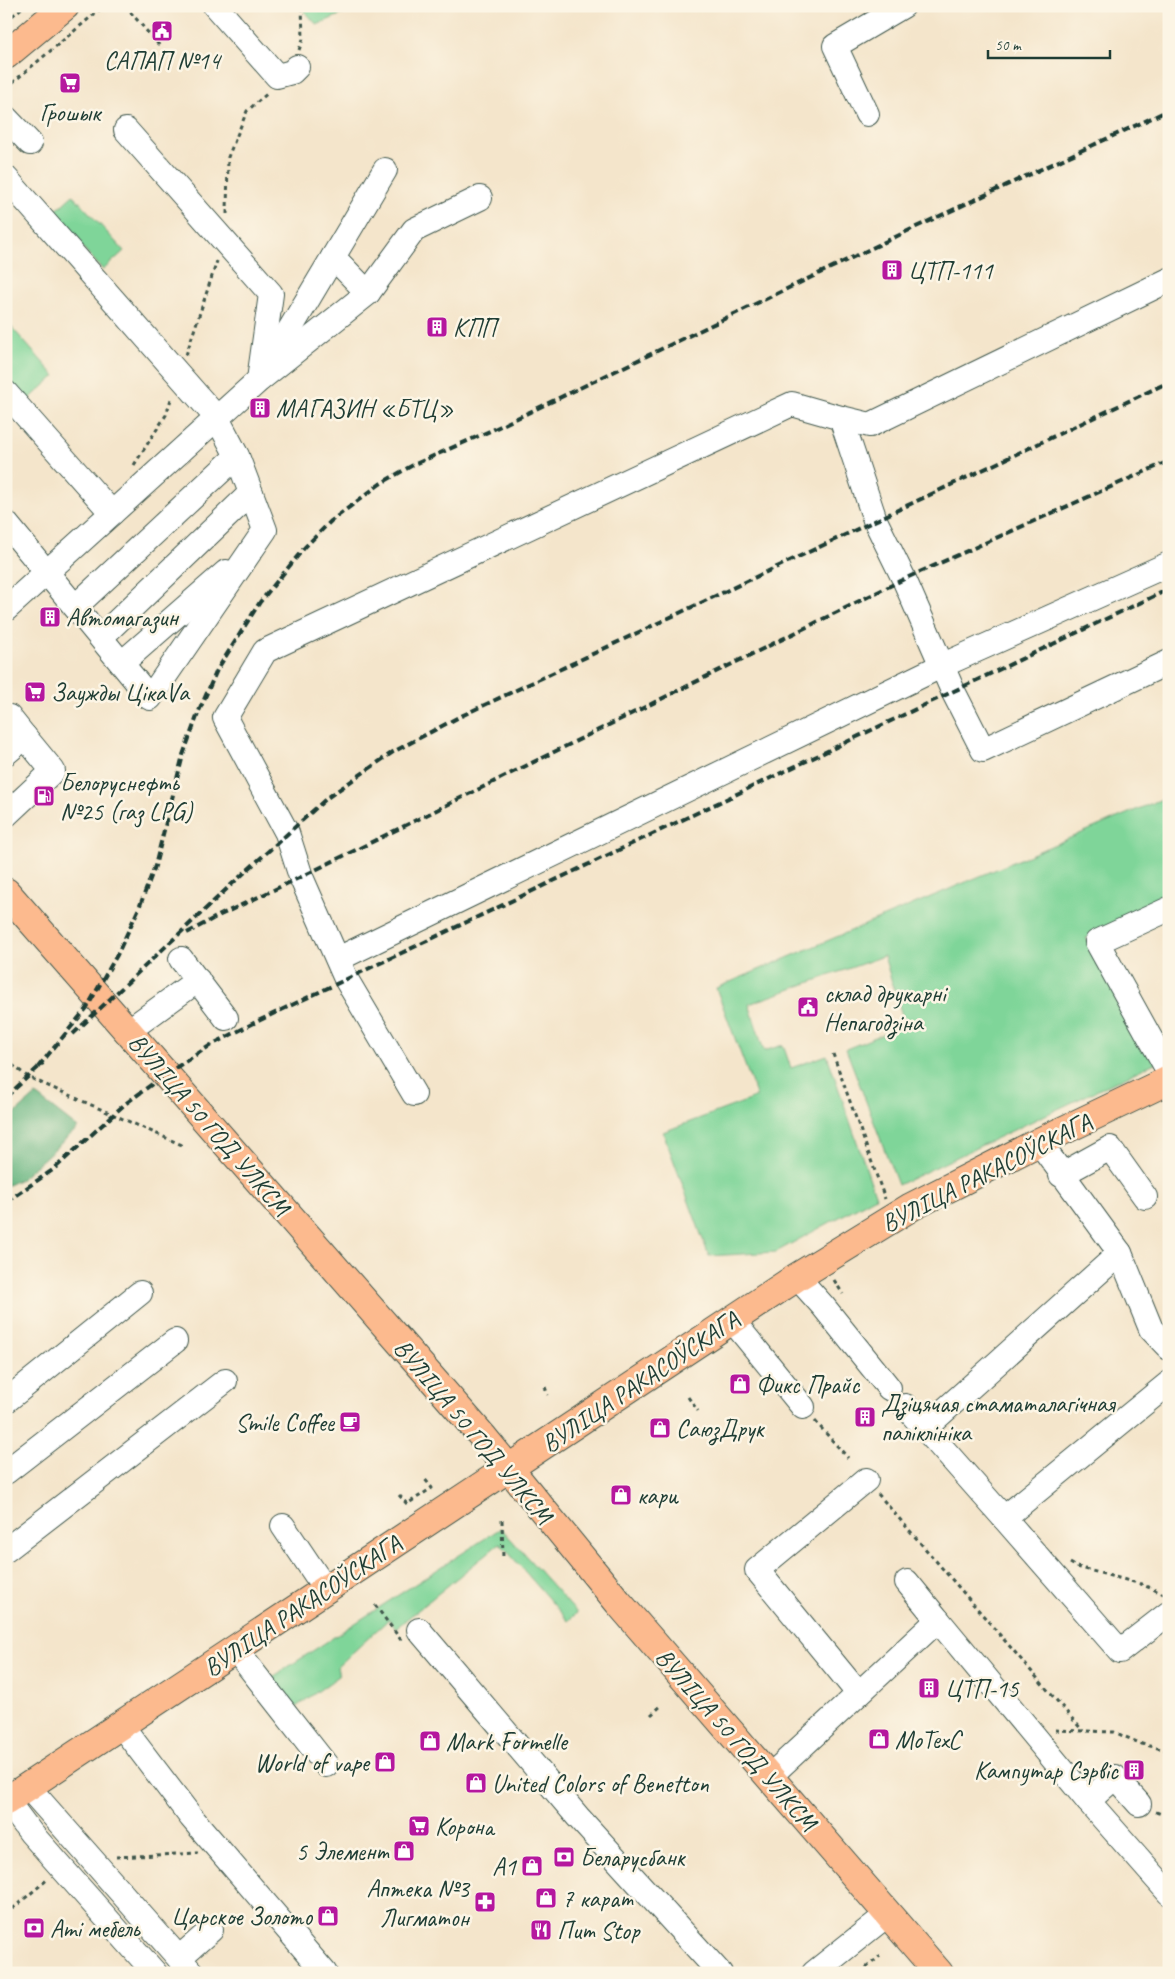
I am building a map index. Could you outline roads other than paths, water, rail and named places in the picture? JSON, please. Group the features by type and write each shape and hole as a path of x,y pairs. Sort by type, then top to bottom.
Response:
{"main road":[{"path":"6,55 65,6"},
{"name":"ВУЛІЦА 50 ГОД УЛКСМ","path":"6,892 508,1468 612,1595 939,1973"},
{"name":"ВУЛІЦА РАКАСОЎСКАГА","path":"14,1797 797,1277 911,1207 1039,1142 1169,1080"}],"lane":[{"path":"215,6 277,76 294,70"},
{"path":"867,114 835,46 903,6"},
{"path":"6,118 30,143"},
{"path":"126,130 223,241 258,277 271,294 260,380"},
{"path":"260,380 385,170"},
{"path":"6,178 217,418 238,456 265,530 150,698 6,523"},
{"path":"11,601 48,572 260,380 368,293 414,230 480,198"},
{"path":"333,257 368,293"},
{"path":"414,1094 346,979 302,877 287,833 225,718 265,652 792,404 870,425 1169,280"},
{"path":"6,394 112,514"},
{"path":"841,418 875,520 904,579 941,666 983,750 1169,662"},
{"path":"76,606 238,456"},
{"path":"101,637 251,493"},
{"path":"122,663 252,548"},
{"path":"338,959 941,666 1169,564"},
{"path":"6,814 53,771 8,717"},
{"path":"6,754 25,737"},
{"path":"1169,909 1097,942 1169,1072"},
{"path":"181,959 226,1018"},
{"path":"128,1031 198,980"},
{"path":"1039,1142 1120,1253 1151,1329 1169,1348"},
{"path":"1061,1174 1110,1148 1145,1197"},
{"path":"925,1428 1120,1253"},
{"path":"797,1277 823,1306 889,1388"},
{"path":"6,1401 140,1293"},
{"path":"732,1320 804,1407"},
{"path":"6,1472 175,1341"},
{"path":"6,1550 225,1381"},
{"path":"1004,1518 1169,1383"},
{"path":"905,1406 1120,1650 1169,1613"},
{"path":"858,1693 757,1570 866,1480"},
{"path":"283,1526 326,1590"},
{"path":"907,1582 1088,1801 1169,1893"},
{"path":"769,1777 938,1620"},
{"path":"419,1630 578,1817 720,1973"},
{"path":"235,1649 326,1765"},
{"path":"121,1725 191,1817 325,1973"},
{"path":"1088,1801 1115,1777 1139,1804"},
{"path":"14,1797 186,1965 211,1930"},
{"path":"14,1797 31,1833 155,1973"},
{"path":"814,1973 888,1914"}],"railway":[{"path":"38,1067 86,1009 117,955 139,908 155,866 183,755 217,670 260,602 305,547 331,521 380,484 413,465 490,431 916,227 1169,110"},
{"path":"73,1034 232,884 327,798 393,752 459,717 1169,382"},
{"path":"187,933 218,916 301,877 904,579 1169,461"},
{"path":"6,1202 54,1169 125,1104 166,1074 211,1045 1169,589"},
{"path":"6,1097 43,1063"}],"place":[{"name":"САПАП №14","path":"162,31"},
{"name":"Грошык","path":"70,83"},
{"name":"ЦТП-111","path":"892,270"},
{"name":"КПП","path":"437,327"},
{"name":"МАГАЗИН «БТЦ»","path":"260,408"},
{"name":"Автомагазин","path":"50,617"},
{"name":"Заужды ЦікаVа","path":"35,692"},
{"name":"Белоруснефть №25 (газ LPG)","path":"44,796"},
{"name":"склад друкарні Непагодзіна","path":"808,1007"},
{"name":"Фикс Прайс","path":"740,1384"},
{"name":"Дзіцячая стаматалагічная паліклініка","path":"865,1417"},
{"name":"Smile Coffee","path":"350,1422"},
{"name":"СаюзДрук","path":"660,1428"},
{"name":"кари","path":"621,1495"},
{"name":"ЦТП-15","path":"929,1688"},
{"name":"MoTexC","path":"879,1739"},
{"name":"Mark Formelle","path":"430,1741"},
{"name":"World of vape","path":"385,1762"},
{"name":"Кампутар Сэрвіс","path":"1134,1770"},
{"name":"United Colors of Benetton","path":"476,1783"},
{"name":"Корона","path":"419,1826"},
{"name":"5 Элемент","path":"404,1851"},
{"name":"Беларусбанк","path":"564,1857"},
{"name":"A1","path":"532,1866"},
{"name":"7 карат","path":"546,1898"},
{"name":"Аптека №3 Лигматон","path":"485,1902"},
{"name":"Царское Золото","path":"328,1916"},
{"name":"Ami мебель","path":"34,1928"},
{"name":"Пит Stop","path":"541,1930"}]}
